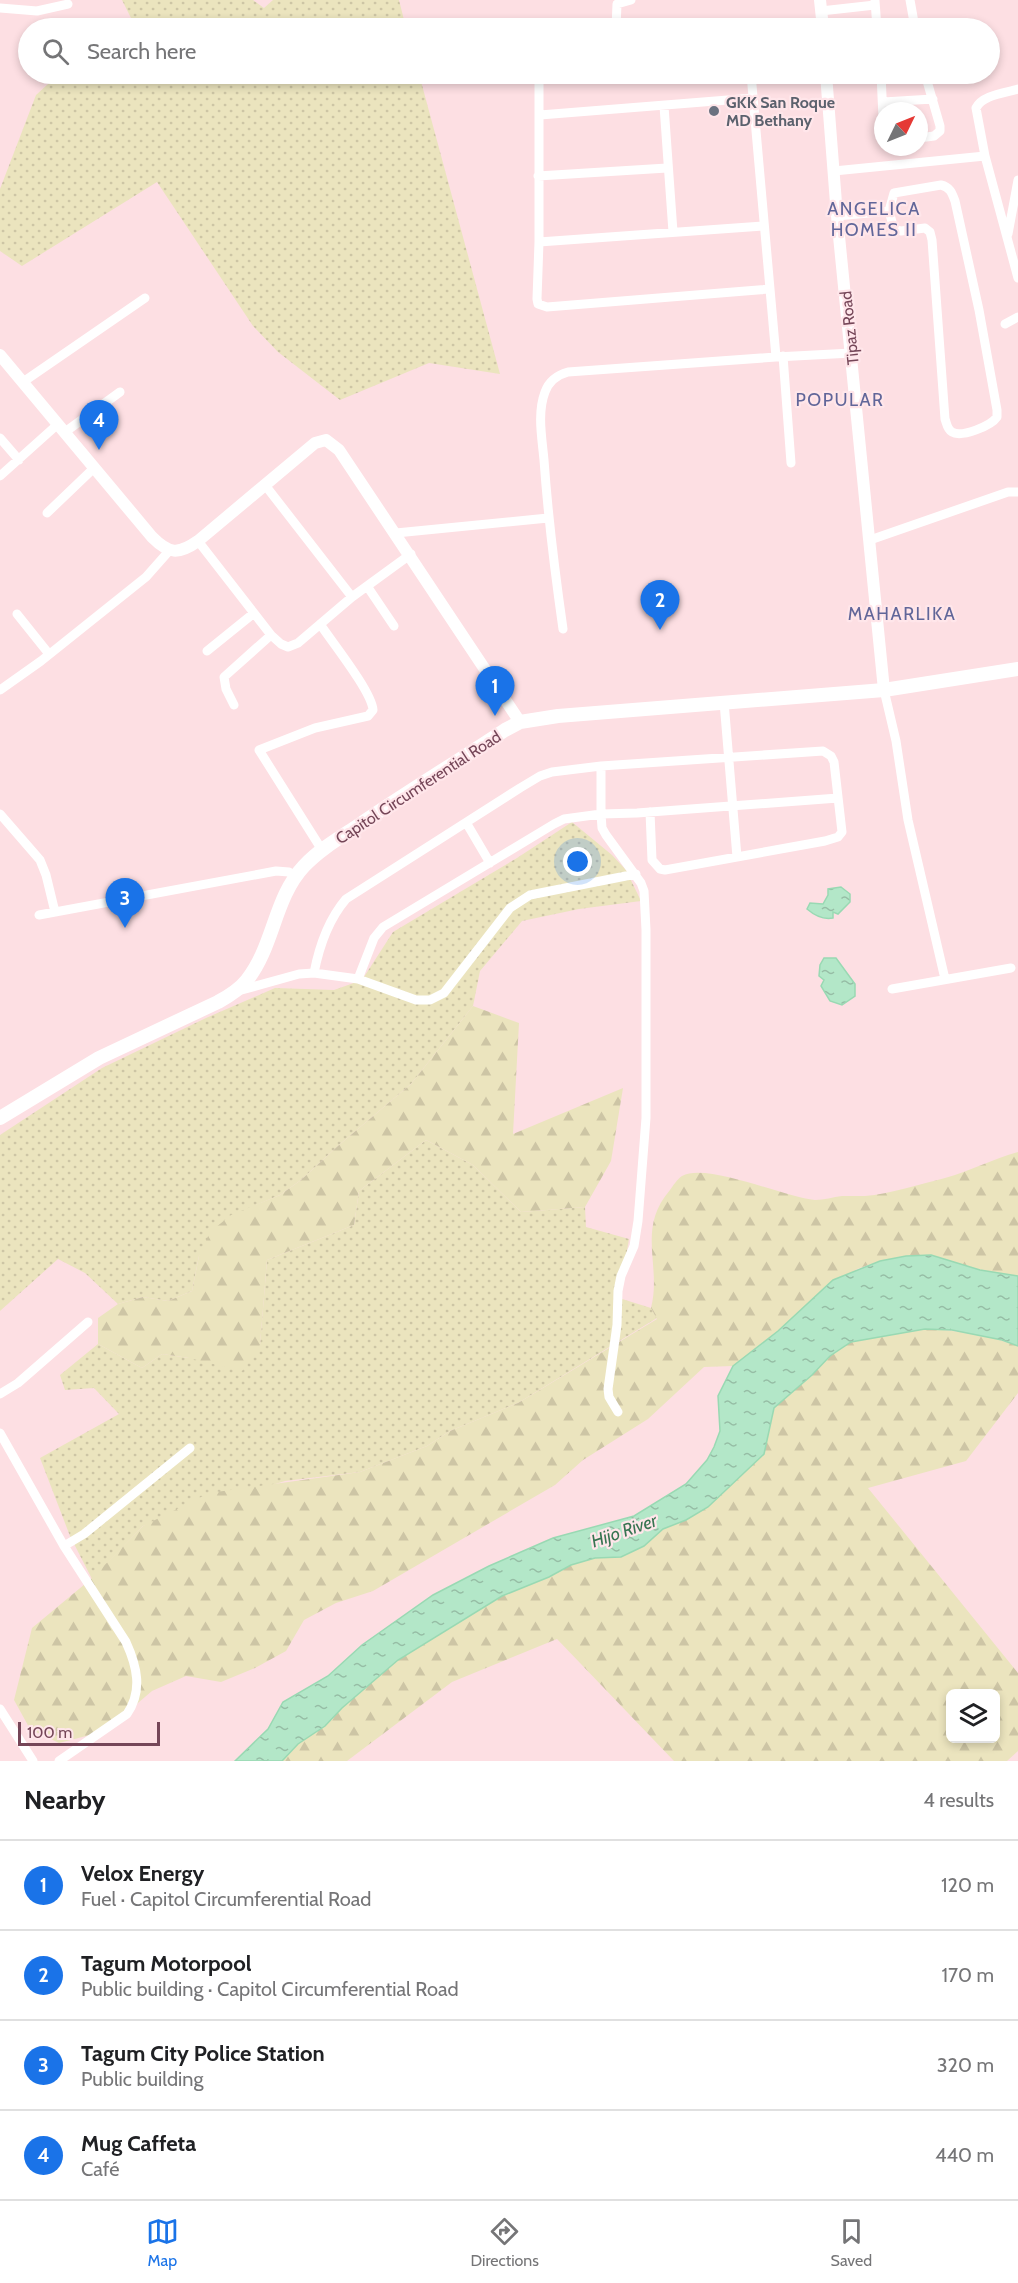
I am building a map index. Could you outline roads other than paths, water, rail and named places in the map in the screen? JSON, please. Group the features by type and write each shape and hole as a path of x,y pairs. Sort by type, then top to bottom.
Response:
{"main road":[{"name":"Capitol Circumferential Road","path":"0,1118 99,1058 219,1002 235,991 256,967 286,892 295,876 322,850 520,722 558,716 884,690 1018,669"}],"street":[{"path":"37,11 43,0"},
{"path":"616,18 617,3 631,0"},
{"path":"910,0 913,18"},
{"path":"821,5 875,3 876,18"},
{"path":"0,8 37,11 68,4"},
{"path":"538,84 537,299 542,306 769,289"},
{"path":"752,84 769,289 780,356 791,463"},
{"name":"Tipaz Road","path":"827,84 837,216 884,690"},
{"path":"881,84 882,102 933,99"},
{"path":"928,84 940,131 928,137"},
{"path":"1018,89 983,99 976,108 985,156 1018,278"},
{"path":"540,115 753,98"},
{"path":"664,106 673,232"},
{"path":"834,171 985,156"},
{"path":"538,176 667,168"},
{"path":"1008,237 1018,180"},
{"path":"941,185 947,186 951,191 979,310 998,410 997,417 988,425 960,435 948,428 930,232 925,228 901,231 894,229 889,211 891,197 897,191 941,185"},
{"path":"837,216 889,211"},
{"path":"539,242 763,226"},
{"path":"23,382 145,298"},
{"path":"1005,324 1018,317"},
{"path":"562,629 548,518 541,422 543,398 552,380 568,372 780,356 852,353"},
{"path":"0,355 152,537 169,551 188,548 198,541 315,443 326,440 339,450 411,554 520,722"},
{"path":"0,476 61,428 120,392"},
{"path":"0,438 19,460"},
{"path":"47,513 94,468"},
{"path":"265,485 352,597"},
{"path":"870,540 1008,492 1018,492"},
{"path":"396,533 548,518"},
{"path":"198,541 271,635 280,644 293,647 352,597 411,554"},
{"path":"0,690 50,654 146,578 169,551"},
{"path":"367,586 394,626"},
{"path":"207,651 254,613"},
{"path":"17,614 50,654"},
{"path":"320,624 366,692 373,711 368,716 315,728 259,750 322,850"},
{"path":"234,705 226,689 224,677 271,635"},
{"path":"884,690 896,741 908,820 945,979"},
{"path":"724,702 737,857"},
{"path":"314,972 317,954 336,910 346,899 540,776 552,772 601,766 827,752 834,762 842,832 838,837 825,841 665,870 660,869 652,860 650,812"},
{"path":"601,766 602,828 636,874 644,891 646,930 646,1118 638,1221 634,1246 621,1276 618,1291 616,1335 608,1389 609,1397 618,1412"},
{"path":"358,979 377,932 554,824 573,818 601,814 838,798"},
{"path":"0,814 40,860 55,912"},
{"path":"467,824 490,863"},
{"path":"39,915 276,871 289,872 295,876"},
{"path":"235,991 314,972 358,979 416,1000 430,1000 444,993 510,908 530,895 636,874"},
{"path":"892,989 1011,968"},
{"path":"0,1394 18,1383 88,1322"},
{"path":"0,1433 64,1546 126,1642 134,1660 136,1695 127,1714 58,1761"},
{"path":"64,1546 84,1534 190,1448"},
{"path":"0,1709 33,1761"}],"water":[{"path":"841,887 850,894 850,902 838,914 833,912 833,918 819,916 807,909 810,903 823,904 828,895 828,889"},
{"path":"824,958 836,958 855,984 855,996 842,1005 830,1001 821,986 824,980 819,976 820,965"},
{"name":"Hijo River","path":"931,1255 980,1270 1018,1276 1018,1346 1002,1340 952,1330 925,1329 851,1342 830,1356 774,1408 764,1454 708,1507 686,1520 663,1529 644,1546 621,1557 595,1558 571,1565 549,1577 502,1596 398,1660 342,1708 325,1726 298,1744 282,1761 235,1761 268,1729 283,1702 328,1676 362,1645 433,1595 489,1566 553,1538 634,1516 686,1484 707,1460 714,1447 720,1431 718,1396 733,1366 778,1331 833,1280 880,1261 906,1256"}],"place":[{"name":"GKK San Roque MD Bethany","path":"714,111"},
{"name":"Mug Caffeta","path":"99,450"},
{"name":"Tagum Motorpool","path":"660,630"},
{"name":"Velox Energy","path":"495,716"},
{"name":"Tagum City Police Station","path":"125,928"}],"district":[{"name":"ANGELICA HOMES II","path":"874,219"},
{"name":"POPULAR","path":"840,400"},
{"name":"MAHARLIKA","path":"902,614"}]}
